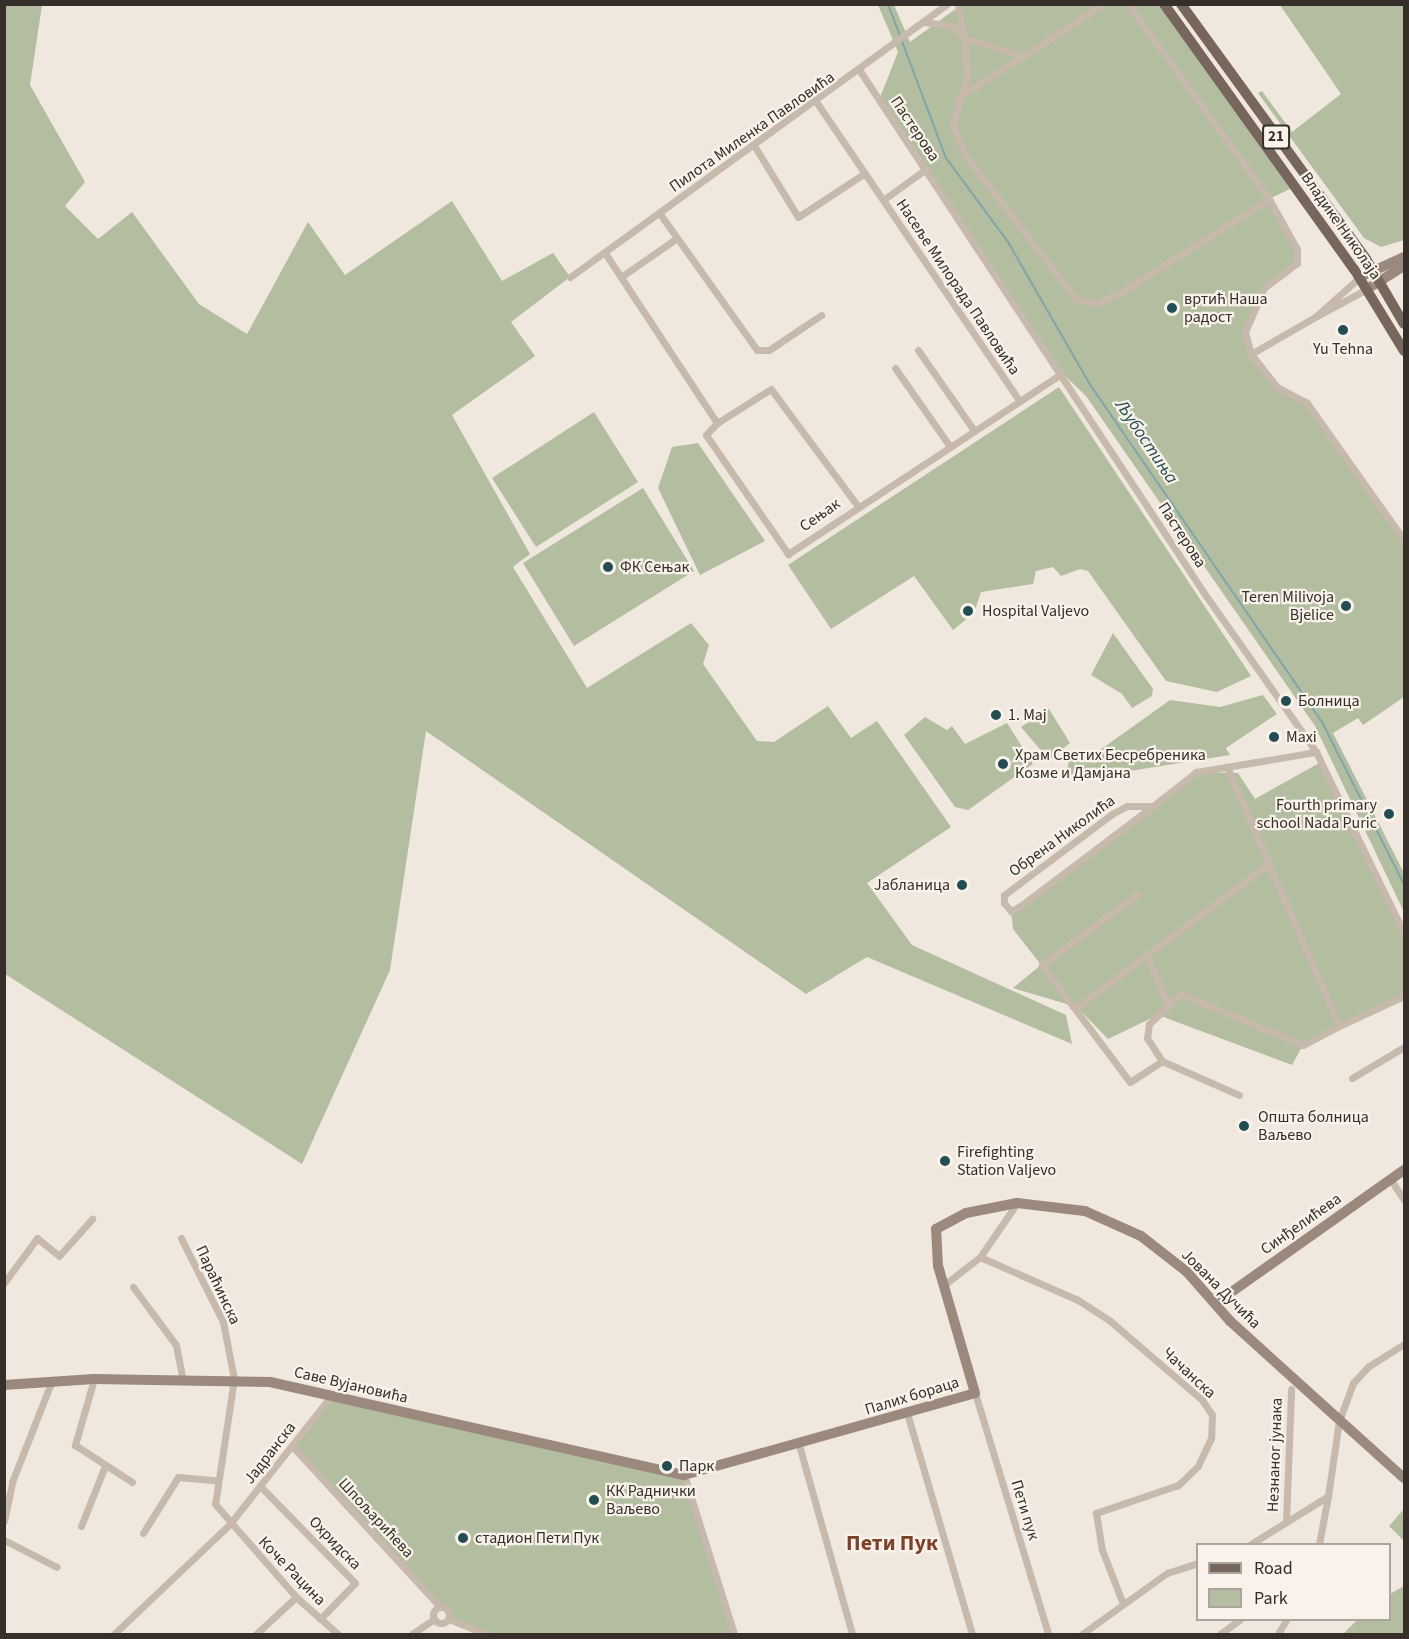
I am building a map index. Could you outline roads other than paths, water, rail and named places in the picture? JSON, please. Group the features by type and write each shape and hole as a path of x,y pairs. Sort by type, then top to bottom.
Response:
{"main road":[{"name":"Владике Николаја","path":"1164,4 1360,277 1404,351"},
{"name":"Владике Николаја","path":"1181,4 1372,268 1404,324"}],"street":[{"name":"Пилота Миленка Павловића","path":"570,277 817,103 947,4"},
{"path":"958,4 967,75 958,99 953,125 965,155 1076,299 1095,304 1120,292 1269,199"},
{"path":"958,99 1104,4"},
{"path":"1128,4 1269,199 1297,249 1297,262 1264,288 1245,332 1251,354 1277,387 1307,403 1404,540"},
{"path":"924,22 953,26 964,38 1024,57"},
{"name":"Пастерова","path":"860,71 1062,373 1204,593 1316,752 1404,933"},
{"name":"Насеље Милорада Павловића","path":"817,103 1018,399 857,505"},
{"path":"754,147 798,217 864,173"},
{"path":"883,200 926,169"},
{"path":"660,214 757,350 769,350 821,315"},
{"path":"621,277 677,238"},
{"path":"605,253 717,423"},
{"path":"1315,317 1372,268 1404,257"},
{"path":"1251,354 1404,266"},
{"path":"918,350 973,429"},
{"path":"895,368 949,445"},
{"path":"1018,399 1062,373"},
{"name":"Сењак","path":"774,391 857,505 788,554 709,445 706,435 717,423 774,391"},
{"name":"Обрена Николића","path":"1153,806 1127,806 1112,814 1004,895 1004,903 1014,910 1153,806 1196,772 1316,752"},
{"path":"1227,767 1339,1026"},
{"path":"1077,1007 1268,865"},
{"path":"1137,894 1042,965 1077,1007 1130,1082 1162,1061"},
{"path":"1146,955 1169,1006"},
{"path":"1239,1095 1162,1061 1147,1038 1149,1024 1181,994 1303,1045 1404,996"},
{"path":"1352,1078 1404,1047"},
{"name":"Синђелићева","path":"1216,1303 1404,1170"},
{"path":"1391,1180 1404,1200"},
{"path":"944,1285 980,1257 1017,1203"},
{"name":"Јована Дучића","path":"944,1221 1017,1203 1085,1211 1140,1236 1187,1272 1216,1303 1339,1421 1404,1478"},
{"path":"4,1283 37,1238 59,1256 93,1219"},
{"name":"Палих бораца","path":"684,1475 800,1445 975,1393 934,1244 944,1221"},
{"name":"Параћинска","path":"181,1238 224,1322 234,1379"},
{"name":"Чачанска","path":"980,1257 1078,1300 1109,1320 1202,1400 1212,1415 1207,1448 1178,1485 1096,1513 1102,1550 1123,1604"},
{"path":"133,1287 176,1345 183,1380"},
{"path":"1319,1543 1339,1421 1359,1374 1404,1344"},
{"path":"94,1378 74,1441 105,1466 132,1482"},
{"name":"Саве Вујановића","path":"4,1385 94,1378 234,1379 331,1396 684,1475"},
{"name":"Јадранска","path":"229,1525 215,1504 215,1480 234,1379"},
{"path":"4,1521 12,1482 51,1383"},
{"name":"Незнаног јунака","path":"1286,1522 1291,1389"},
{"name":"Пети пук","path":"975,1393 1048,1635"},
{"name":"Јадранска","path":"114,1635 229,1525 293,1447 331,1396"},
{"path":"907,1413 972,1635"},
{"path":"800,1445 852,1635"},
{"name":"Шпољарићева","path":"293,1447 440,1607 447,1610 449,1619 460,1627"},
{"path":"81,1526 105,1466"},
{"path":"684,1475 734,1635"},
{"path":"143,1533 178,1477 215,1480"},
{"name":"Охридска","path":"261,1487 354,1583 320,1619"},
{"path":"1254,1543 1328,1496"},
{"name":"Коче Рацина","path":"229,1525 296,1597 338,1635"},
{"path":"4,1540 57,1567"},
{"path":"1082,1635 1167,1573 1196,1563"},
{"path":"256,1635 296,1597"},
{"path":"412,1635 422,1631 434,1619 440,1607"},
{"path":"434,1619 442,1624 449,1619"},
{"path":"1220,1635 1238,1621"},
{"path":"1278,1635 1285,1621"},
{"path":"460,1627 468,1635"},
{"path":"460,1627 486,1635"}],"waterway":[{"name":"Љубостиња","path":"888,4 946,158 1008,242 1089,383 1322,722 1404,884"}],"place":[{"name":"вртић Наша радост","path":"1172,308"},
{"name":"Yu Tehna","path":"1343,330"},
{"name":"ФК Сењак","path":"608,567"},
{"name":"Teren Milivoja Bjelice","path":"1346,606"},
{"name":"Hospital Valjevo","path":"968,611"},
{"name":"Болница","path":"1286,701"},
{"name":"1. Maj","path":"996,715"},
{"name":"Maxi","path":"1274,737"},
{"name":"Храм Светих Бесребреника Козме и Дамјана","path":"1003,764"},
{"name":"Fourth primary school Nada Puric","path":"1389,814"},
{"name":"Јабланица","path":"962,885"},
{"name":"Општа болница Ваљево","path":"1244,1126"},
{"name":"Firefighting Station Valjevo","path":"945,1161"},
{"name":"Парк","path":"667,1466"},
{"name":"КК Раднички Ваљево","path":"594,1500"},
{"name":"стадион Пети Пук","path":"463,1538"}],"district":[{"name":"Пети Пук","path":"892,1544"}]}
